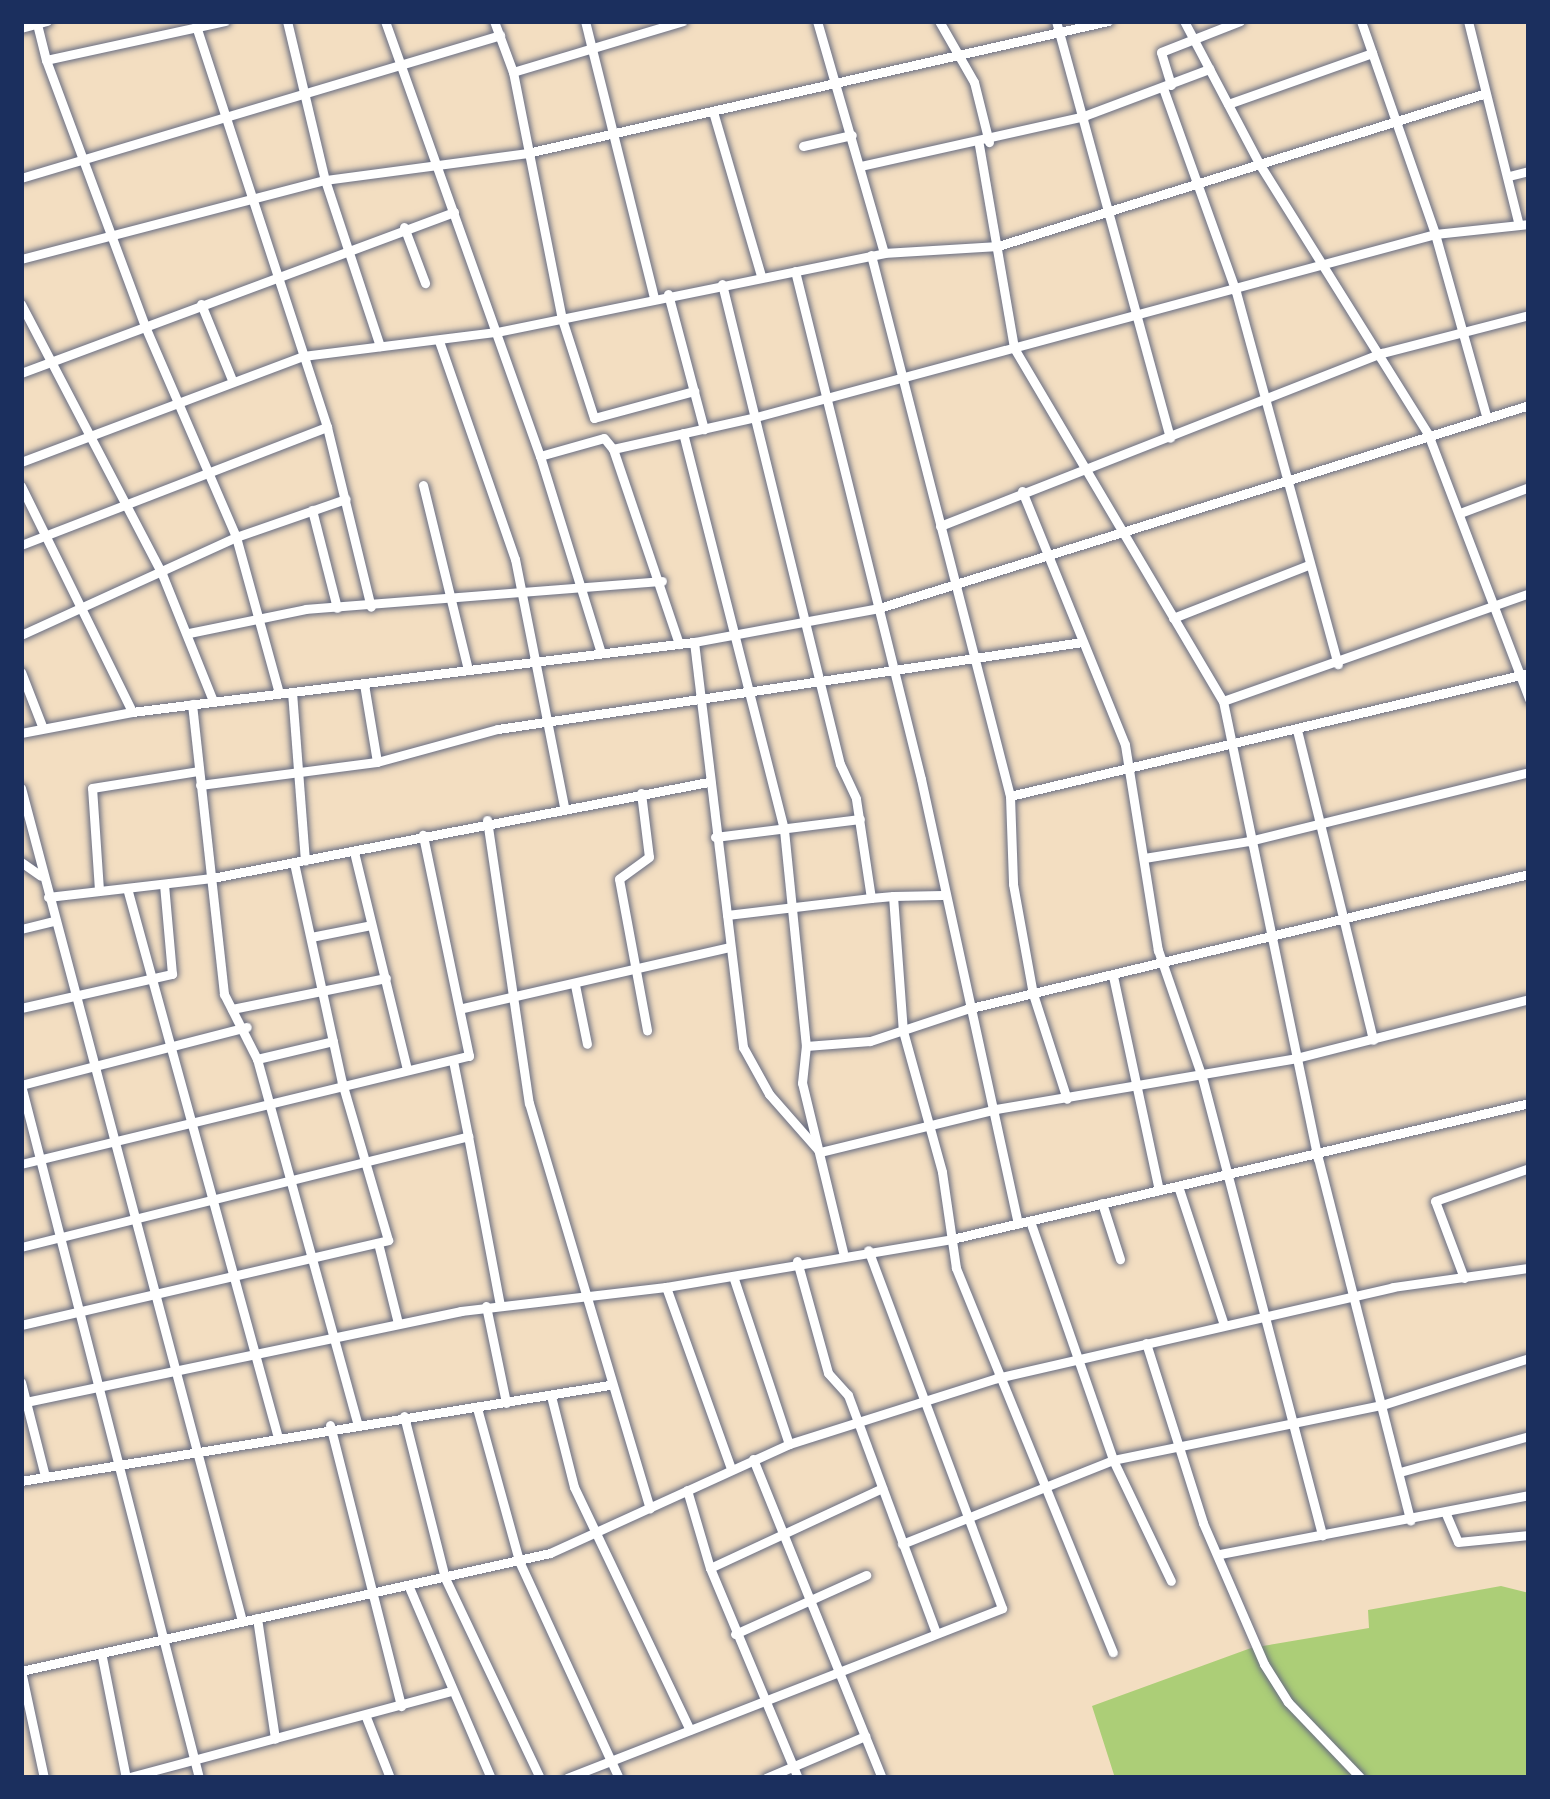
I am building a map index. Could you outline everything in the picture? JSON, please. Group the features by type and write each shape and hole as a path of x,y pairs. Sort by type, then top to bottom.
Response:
{"street":[{"path":"46,60 225,21"},
{"path":"286,21 325,181 380,346"},
{"path":"385,21 540,456 601,653"},
{"path":"494,21 513,72 562,319 594,418 613,449 662,581 679,644"},
{"path":"585,21 654,298"},
{"path":"513,72 683,21"},
{"path":"817,21 884,253"},
{"path":"939,21 960,57 984,144 1014,348 1078,468 1223,701 1318,1158 1410,1520"},
{"path":"1056,21 1141,314 1170,438"},
{"path":"21,259 325,181 440,170 714,115 836,82 1061,37 1108,21"},
{"path":"1184,21 1260,165 1382,353 1428,434 1526,674 1529,699"},
{"path":"1240,21 1161,52 1167,87 1237,292 1282,482 1338,664"},
{"path":"1361,21 1435,234 1486,416"},
{"path":"613,449 756,418 1237,292 1435,234 1524,224 1483,94 1468,21"},
{"path":"21,28 42,22 46,60 79,159 236,537 262,614 279,693"},
{"path":"195,24 327,428 371,607"},
{"path":"21,178 224,112 500,35"},
{"path":"1228,104 1372,53"},
{"path":"862,166 984,144 1084,116 1208,69"},
{"path":"21,462 303,356 497,332 884,253 998,246 1112,215 1483,94"},
{"path":"714,115 761,276"},
{"path":"803,146 852,135"},
{"path":"1509,176 1529,171"},
{"path":"21,373 347,246 454,212"},
{"path":"404,226 425,283"},
{"path":"871,256 1010,796 1013,884 1034,994 1067,1100"},
{"path":"795,271 879,608 1018,1224"},
{"path":"722,284 860,819 871,898"},
{"path":"668,294 704,428"},
{"path":"21,304 162,574 213,701"},
{"path":"201,304 232,380"},
{"path":"940,526 1078,468 1170,438 1382,353 1462,327 1529,315"},
{"path":"440,341 523,593 544,722 564,806"},
{"path":"594,418 694,391"},
{"path":"21,733 131,712 694,642 879,608 1049,561 1428,434 1529,405"},
{"path":"21,545 207,469 327,428"},
{"path":"683,433 784,830 796,906 806,1046 801,1076 844,1252"},
{"path":"540,456 604,438"},
{"path":"423,485 468,670"},
{"path":"21,486 131,712"},
{"path":"1460,513 1529,487"},
{"path":"1022,491 1130,769 1162,964 1202,1077 1269,1315 1322,1536"},
{"path":"21,635 236,537 346,500"},
{"path":"312,510 337,608"},
{"path":"1173,618 1308,565"},
{"path":"189,633 262,614 448,603 662,581"},
{"path":"1223,701 1529,593"},
{"path":"694,642 708,782 748,1060 820,1152"},
{"path":"200,785 377,762 544,722 1082,642"},
{"path":"21,673 42,727"},
{"path":"1010,796 1526,674"},
{"path":"364,684 377,762"},
{"path":"21,1324 379,1246 388,1234 342,1083 311,938 300,861 292,692"},
{"path":"192,704 232,1009 247,1027 257,1059 357,1421"},
{"path":"1297,730 1373,1040"},
{"path":"99,890 92,788 198,771"},
{"path":"1144,858 1250,841 1529,772"},
{"path":"48,897 212,878 354,852 487,820 708,782"},
{"path":"21,788 179,1367 242,1621"},
{"path":"641,794 650,857 619,879 631,972 647,1030"},
{"path":"716,837 860,819"},
{"path":"487,820 529,1103 581,1295 650,1508"},
{"path":"21,1164 342,1083 453,1061 470,1053 423,835"},
{"path":"354,852 407,1069"},
{"path":"21,862 43,878"},
{"path":"806,1046 903,1031 967,1009 1529,874"},
{"path":"21,1007 174,970 164,885"},
{"path":"128,888 277,1434"},
{"path":"727,915 942,895"},
{"path":"893,896 903,1031 930,1124 952,1239 997,1378 1113,1652"},
{"path":"21,929 54,921"},
{"path":"311,938 370,925"},
{"path":"463,1008 574,986 730,946"},
{"path":"1113,976 1159,1190"},
{"path":"232,1009 386,978"},
{"path":"574,986 587,1044"},
{"path":"820,1152 995,1109 1297,1058 1529,1000"},
{"path":"199,1778 123,1463 21,1085 247,1027"},
{"path":"257,1059 333,1041"},
{"path":"453,1061 500,1305"},
{"path":"23,1402 255,1349 487,1306 666,1287 844,1252 952,1239 1318,1158 1529,1103"},
{"path":"21,1247 468,1136"},
{"path":"1464,1278 1435,1201 1529,1168"},
{"path":"1178,1186 1224,1325"},
{"path":"1102,1203 1120,1259"},
{"path":"1030,1221 1074,1359 1113,1460 1171,1581"},
{"path":"379,1246 398,1323"},
{"path":"567,1778 766,1702 935,1630 1002,1608 868,1250"},
{"path":"797,1261 828,1373 845,1390 935,1630"},
{"path":"44,1778 21,1671 102,1658 242,1621 519,1561 595,1534 789,1444 997,1378 1351,1295 1529,1268"},
{"path":"733,1276 789,1444"},
{"path":"666,1287 731,1469"},
{"path":"487,1306 506,1403"},
{"path":"1146,1343 1178,1445 1274,1683 1361,1778"},
{"path":"902,1544 1113,1460 1382,1405 1529,1358"},
{"path":"21,1382 45,1476"},
{"path":"21,1480 330,1425 477,1408 609,1385"},
{"path":"551,1396 566,1466 690,1730"},
{"path":"477,1408 519,1561 620,1778"},
{"path":"404,1416 445,1578 540,1778"},
{"path":"330,1425 400,1706"},
{"path":"1400,1472 1529,1436"},
{"path":"753,1459 806,1603 882,1778"},
{"path":"710,1568 882,1488"},
{"path":"686,1490 710,1568 798,1778"},
{"path":"1220,1554 1529,1495"},
{"path":"1446,1514 1458,1542 1529,1535"},
{"path":"736,1634 866,1575"},
{"path":"409,1587 489,1773 472,1778"},
{"path":"257,1618 275,1739"},
{"path":"102,1658 126,1778 450,1691"},
{"path":"366,1717 390,1778"},
{"path":"766,1778 866,1736"}],"green space":[{"path":"1501,1586 1529,1593 1529,1778 1115,1778 1092,1706 1251,1648 1369,1628 1368,1610"}]}
